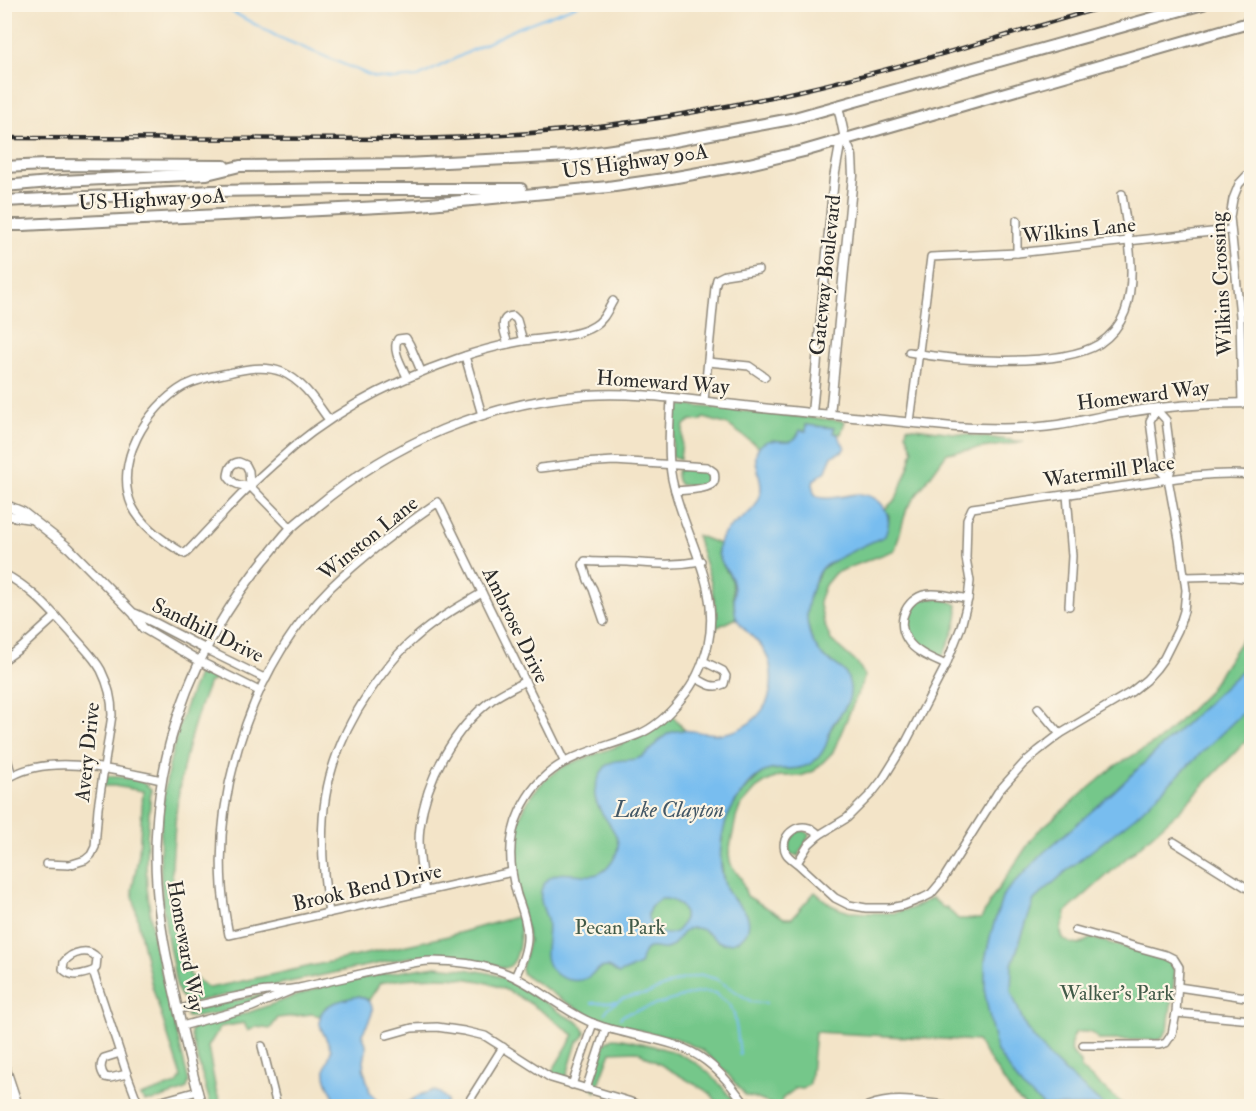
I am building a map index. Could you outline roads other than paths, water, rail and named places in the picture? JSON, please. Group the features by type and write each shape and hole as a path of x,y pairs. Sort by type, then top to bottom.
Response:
{"highway":[{"path":"4,1070 16,1107"}],"main road":[{"name":"US Highway 90A","path":"4,186 207,174 240,166 405,164 571,156 668,142 791,119 1203,4"},
{"name":"US Highway 90A","path":"4,225 419,205 650,181 738,166 804,151 1251,22"},
{"path":"4,167 45,165 240,166"},
{"path":"4,201 213,191 348,189 566,191"}],"street":[{"name":"Gateway Boulevard","path":"830,415 853,176 852,156 845,139 838,106"},
{"name":"Gateway Boulevard","path":"812,413 834,178 840,145 845,139"},
{"name":"Wilkins Crossing","path":"1242,403 1240,316 1230,217 1233,199 1239,184 1251,170"},
{"path":"909,352 973,359 1016,360 1057,357 1101,343 1120,323 1128,300 1131,274 1122,194"},
{"path":"1017,220 1017,253"},
{"name":"Wilkins Lane","path":"919,354 931,257 1017,253 1230,230"},
{"path":"704,401 717,279 725,275 758,270"},
{"path":"329,420 315,400 297,382 275,370 242,370 195,381 171,395 158,406 142,426 135,441 128,471 128,492 132,506 144,522 185,554 250,486 303,439 329,420 381,389 421,371 465,356 508,344 574,334 590,329 603,319 613,301"},
{"path":"508,344 503,322 509,315 513,315 517,320 523,341"},
{"path":"407,377 395,347 398,339 406,338 421,371"},
{"path":"1241,340 1251,340"},
{"path":"910,422 919,354"},
{"path":"465,356 482,415"},
{"path":"708,362 749,366 765,376"},
{"name":"Homeward Way","path":"202,1107 166,956 157,898 156,837 162,780 169,745 177,717 199,662 236,597 291,528 335,492 379,462 412,443 482,415 536,402 590,395 636,394 971,428 1054,426 1122,412 1205,404 1251,403"},
{"path":"515,977 528,937 512,872 510,850 524,804 541,780 564,761 640,734 668,713 690,689 696,678 710,636 710,599 701,561 680,510 670,465 671,398"},
{"path":"819,835 812,828 798,827 788,835 785,851 835,898 855,907 890,908 923,898 942,881 989,806 1009,779 1038,751 1060,734 1131,692 1146,680 1171,646 1182,620 1185,603 1185,577 1168,479 1172,466 1166,420 1156,409 1150,421 1156,466 1168,479"},
{"path":"540,468 614,461 707,467 714,472 715,478 712,485 706,488 675,491"},
{"name":"Watermill Place","path":"968,599 970,581 966,558 967,519 972,508 1197,475 1251,475"},
{"path":"250,486 291,528"},
{"path":"1067,495 1072,556 1069,606"},
{"name":"Ambrose Drive","path":"438,502 564,761"},
{"name":"Winston Lane","path":"229,935 222,885 223,825 234,762 259,691 275,660 300,624 330,588 374,548 438,502"},
{"name":"Sandhill Drive","path":"4,504 23,512 69,548 134,614 143,628 199,662 259,691"},
{"name":"Sandhill Drive","path":"4,515 32,519"},
{"path":"604,621 584,570 585,561 664,565 701,561"},
{"name":"Avery Drive","path":"4,574 28,589 56,616 95,661 105,679 112,706 95,847 85,860 69,865 46,864"},
{"path":"1185,577 1225,576 1251,579"},
{"path":"328,913 323,880 323,807 344,736 376,682 412,640 434,622 482,593"},
{"path":"797,863 809,844 847,818 883,779 906,742 946,665 962,627 968,599 940,594 921,595 906,608 903,616 903,631 913,647 946,665"},
{"name":"Sandhill Drive","path":"134,614 266,679"},
{"path":"4,660 56,616"},
{"path":"696,678 709,686 716,687 726,681 723,671 703,661"},
{"path":"425,891 421,869 419,829 424,803 444,758 478,711 495,698 525,681"},
{"path":"1038,708 1060,734"},
{"path":"4,748 12,776 23,770 56,764 74,764 162,780"},
{"path":"1174,842 1251,891"},
{"name":"Brook Bend Drive","path":"229,935 512,872"},
{"path":"1075,930 1166,955 1174,959 1179,967 1176,1013 1172,1034 1166,1043 1159,1045 1083,1045"},
{"path":"86,951 92,952 97,958 96,968 93,971 76,976 68,974 63,969 64,962 69,956 86,951"},
{"path":"178,1009 266,991 295,989 405,964 432,961 463,963 515,977 580,1018 592,1023 624,1034 684,1048 718,1070 746,1106 753,1103 760,1106"},
{"path":"93,971 139,1107"},
{"path":"1178,987 1251,998"},
{"path":"182,1026 252,1008 295,989"},
{"path":"1176,1013 1251,1020"},
{"path":"572,1085 592,1023"},
{"path":"387,1035 412,1028 438,1027 486,1036 551,1078 641,1107"},
{"path":"586,1089 606,1028"},
{"path":"261,1046 277,1107"},
{"path":"466,1107 503,1047"},
{"path":"120,1053 105,1058 100,1068 105,1077 127,1074"},
{"path":"581,1059 594,1063"},
{"path":"144,1107 198,1091"},
{"path":"868,1107 893,1099 946,1106"}],"water":[{"name":"Lake Clayton","path":"806,425 834,428 833,433 838,434 845,447 843,451 832,456 826,471 814,480 815,495 827,498 857,494 869,496 883,505 888,516 888,525 885,536 851,551 822,568 817,575 809,599 807,616 813,642 822,656 845,673 850,686 847,703 832,726 824,750 810,764 770,770 755,778 741,794 726,821 721,844 723,880 730,895 748,917 747,932 737,941 723,943 698,928 692,928 682,933 669,948 645,950 640,965 618,974 607,967 600,968 582,980 562,978 549,966 547,959 548,923 541,902 541,892 544,883 555,875 563,873 594,875 601,872 608,867 616,854 618,843 615,833 597,805 595,794 597,782 605,768 609,763 641,757 672,732 685,730 716,734 742,728 756,717 767,702 771,681 768,658 761,646 737,619 734,609 734,588 730,575 720,559 719,543 728,530 747,515 757,503 761,487 756,459 759,447 764,442 792,440 797,437 800,430 806,431","holes":["661,899 675,902 684,912 683,922 677,931 670,934 662,933 654,928 649,922 648,914 651,906"]},
{"path":"1251,662 1251,705 1136,816 1071,867 1034,900 1012,965 1011,991 1026,1028 1052,1060 1104,1106 1044,1106 1022,1087 997,1052 991,1025 985,994 985,960 1003,895 1043,853 1108,797"},
{"path":"359,996 366,999 372,1008 371,1017 362,1034 366,1044 363,1067 370,1092 381,1106 338,1106 325,1074 331,1050 321,1028 321,1013 331,1005"},
{"path":"432,1091 444,1096 447,1100 446,1106 401,1106 422,1094"}],"waterway":[{"path":"218,4 278,37 374,77 393,79 418,77 517,28 580,4"},
{"path":"605,1013 609,1007 624,998 647,994 680,980 702,975 716,979 752,1002 766,1003"},
{"path":"620,1018 625,1014 692,994 715,993 730,1005 734,1014 740,1055"},
{"path":"592,1003 616,1002"}],"railway":[{"path":"4,138 412,139 508,135 604,126 699,111 834,83 954,51 1113,4"}],"park label":[{"name":"Pecan Park","path":"620,927"},
{"name":"Walker's Park","path":"1117,993"}]}
